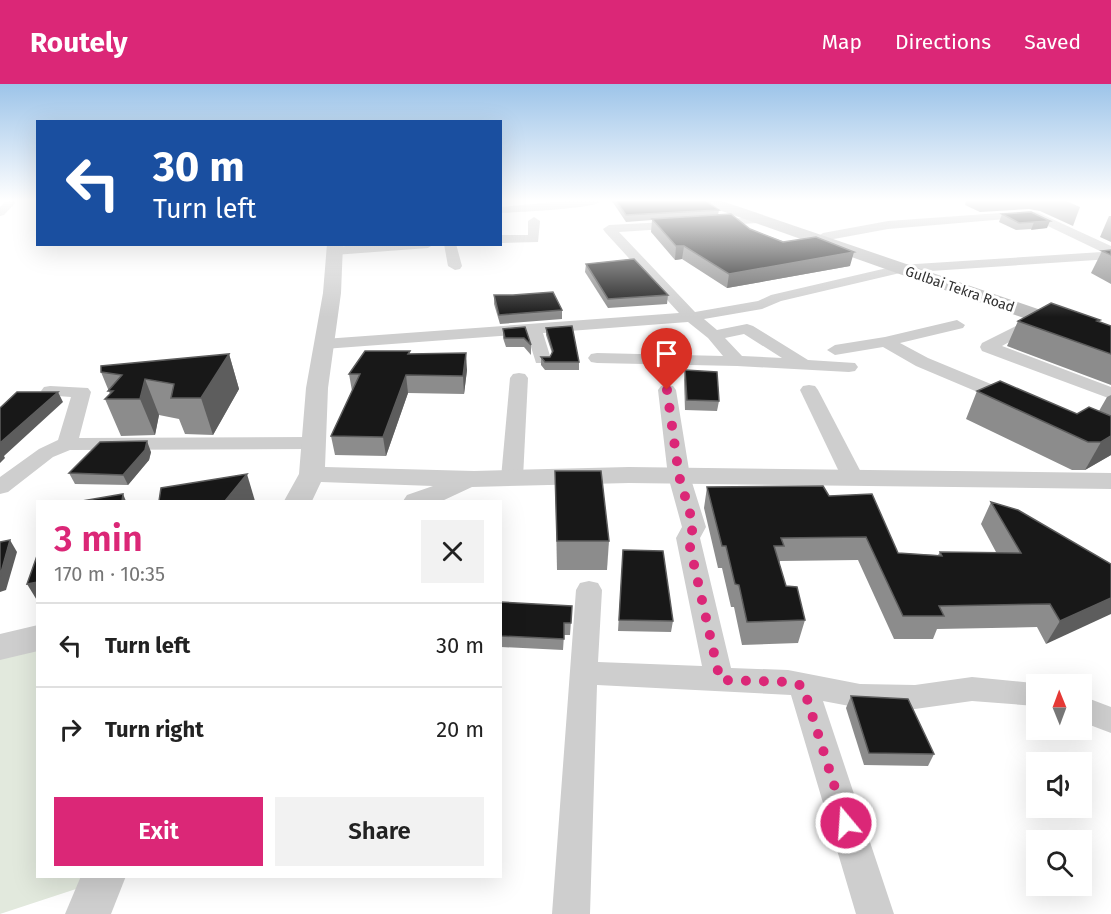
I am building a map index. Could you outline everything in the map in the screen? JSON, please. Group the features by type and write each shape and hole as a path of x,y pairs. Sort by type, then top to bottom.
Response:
{"main road":[{"name":"Gulbai Tekra Road","path":"820,240 1110,336"},
{"name":"Gulbai Tekra Road","path":"830,240 1042,318 1110,336"}],"street":[{"path":"619,240 691,317 714,335 737,361"},
{"path":"1084,240 1111,253"},
{"path":"299,500 312,474 312,442 332,293 335,248 382,246"},
{"path":"450,246 455,266"},
{"path":"324,344 691,317 762,305 776,298 907,268 1111,253"},
{"path":"1042,318 988,347 1111,393"},
{"path":"835,350 885,342 957,326"},
{"path":"534,328 542,358"},
{"path":"714,335 747,328 804,365"},
{"path":"885,342 922,362 1026,406"},
{"path":"597,358 737,361 849,367"},
{"path":"512,478 519,378"},
{"path":"667,390 679,476 694,527 688,538 720,680"},
{"path":"809,390 853,478"},
{"path":"50,391 82,392 67,444"},
{"path":"0,488 46,453 67,444 312,442"},
{"path":"312,474 474,479 679,476 1111,481"},
{"path":"420,500 474,479"},
{"path":"571,914 589,590"},
{"path":"0,647 36,638"},
{"path":"583,673 788,682 860,696 915,697 972,689 1026,693"},
{"path":"803,686 875,914"},
{"path":"1092,713 1111,720"},
{"path":"88,914 103,878"}],"shaded area":[{"path":"36,645 36,878 82,878 76,889 0,914 0,654"}],"building":[{"path":"670,240 777,240 783,242 823,240 854,252 729,274 684,246 676,246"},
{"path":"634,259 668,295 608,299 586,264"},
{"path":"553,292 562,310 499,315 494,295 513,295"},
{"path":"1051,303 1111,326 1111,354 1018,321"},
{"path":"572,326 579,362 545,362 541,357 550,357 553,351 546,328"},
{"path":"525,327 531,345 524,338 505,338 503,329"},
{"path":"365,351 410,351 408,354 466,353 463,376 406,375 383,437 331,436 360,374 349,374"},
{"path":"229,354 201,398 171,398 174,384 145,379 140,399 105,399 113,391 108,391 122,375 101,372 101,366"},
{"path":"685,370 717,372 719,401 687,400"},
{"path":"1000,381 1077,414 1089,407 1111,416 1111,436 1101,442 1088,442 977,391"},
{"path":"17,392 58,392 0,443 0,408"},
{"path":"147,441 145,450 123,475 69,473 100,442"},
{"path":"555,471 601,471 609,541 557,541"},
{"path":"247,474 226,500 159,500 161,488"},
{"path":"823,486 829,496 872,494 898,553 942,556 940,552 1021,553 991,502 1018,510 1111,564 1111,598 1060,621 1050,604 939,606 944,616 903,616 866,537 781,538 784,546 774,546 786,586 797,587 805,620 747,622 739,585 735,584 726,546 722,546 707,487"},
{"path":"123,494 122,500 88,500"},
{"path":"10,540 0,576 0,542"},
{"path":"623,550 663,551 673,621 619,620"},
{"path":"36,559 36,582 27,584"},
{"path":"502,602 572,606 571,623 564,623 564,639 502,636"},
{"path":"851,696 908,699 934,754 869,753"}],"route":[{"path":"667,390 679,476 694,527 688,538 720,680 788,682 803,686 846,823"}]}
